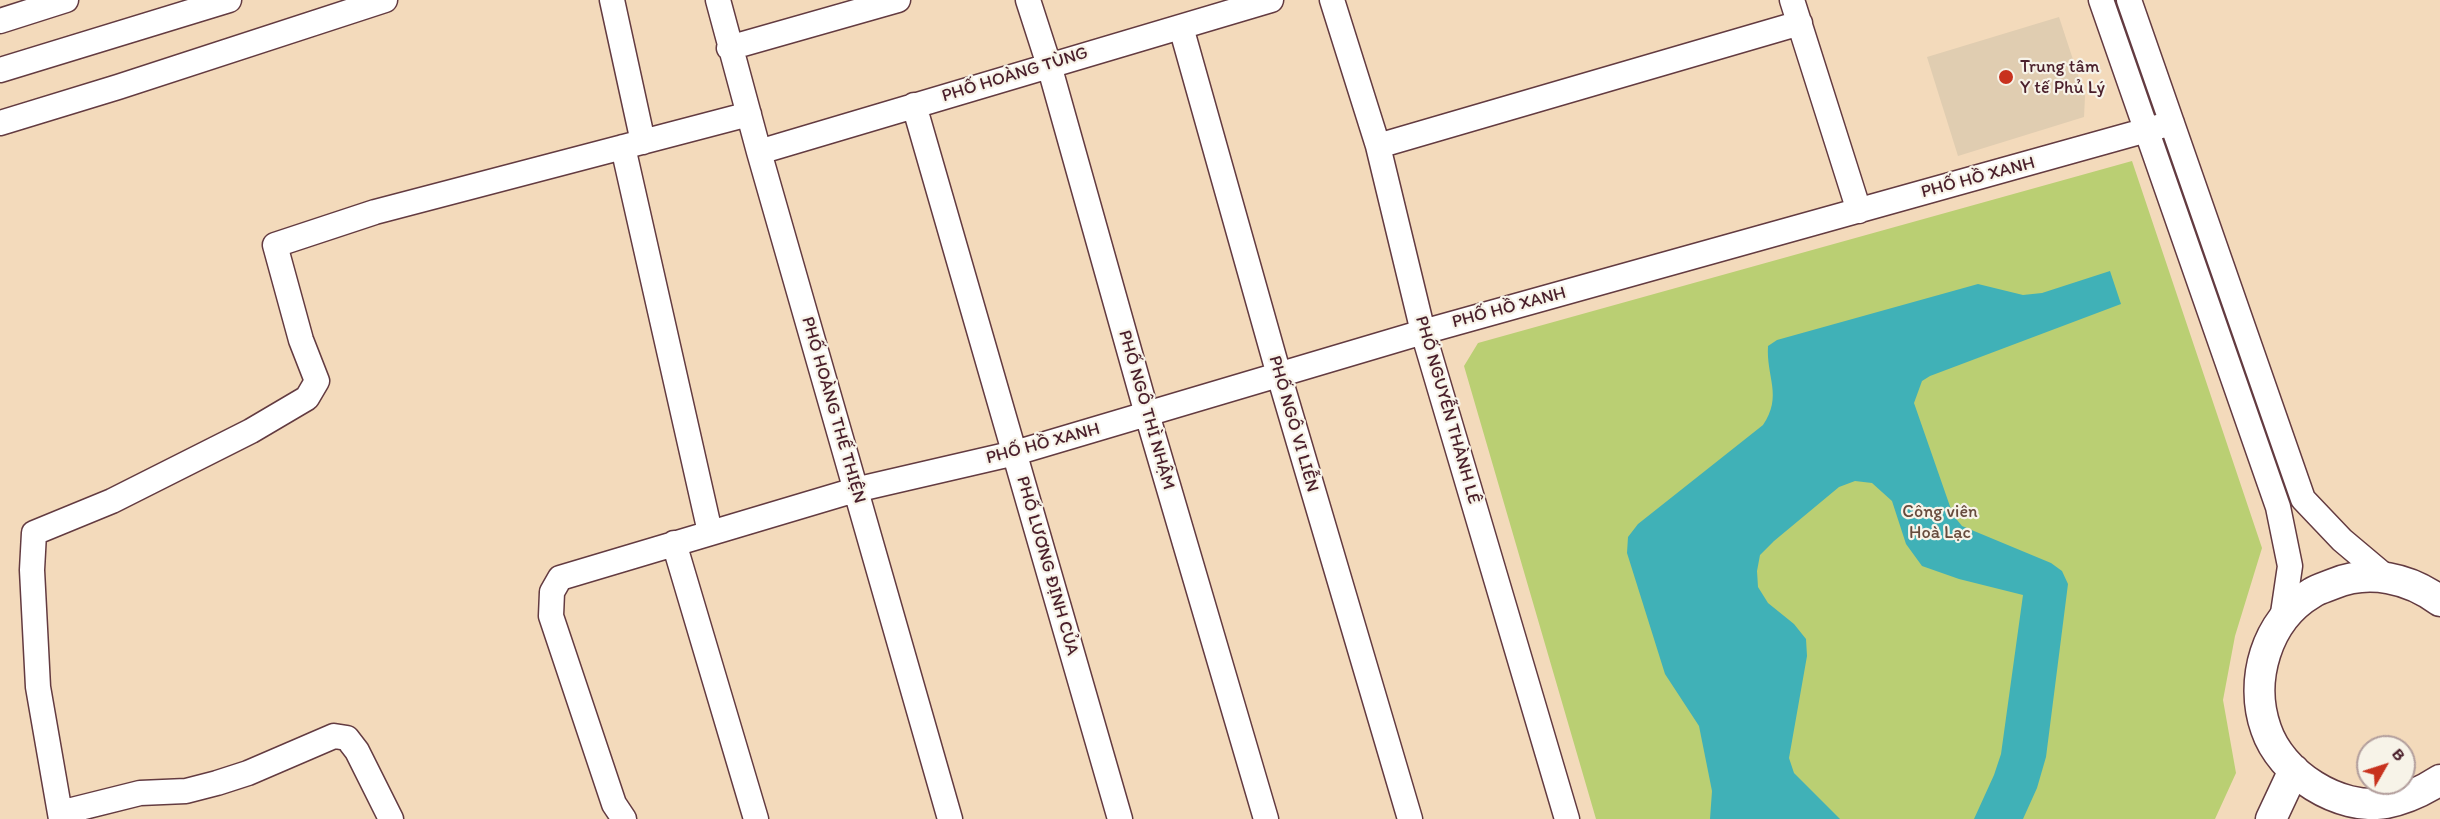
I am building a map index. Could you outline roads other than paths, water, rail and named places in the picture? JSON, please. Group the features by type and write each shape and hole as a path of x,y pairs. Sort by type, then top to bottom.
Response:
{"main road":[{"path":"2440,601 2423,588 2386,577 2347,578 2311,593 2282,620 2264,654 2259,692 2266,730 2286,764 2314,787 2348,801 2358,810 2419,794 2440,780"},
{"path":"2271,819 2294,770"}],"street":[{"path":"0,21 66,0"},
{"path":"0,69 229,0"},
{"path":"0,123 385,0"},
{"path":"612,0 633,145 710,532"},
{"name":"PHỐ HOÀNG THẾ THIỆN","path":"718,0 729,48 950,819"},
{"path":"729,48 898,0"},
{"name":"PHỐ NGÔ THÌ NHẬM","path":"1028,0 1049,65 1147,414 1266,819"},
{"name":"PHỐ HOÀNG TÙNG","path":"759,152 1271,0"},
{"name":"PHỐ NGUYỄN THÀNH LÊ","path":"1332,0 1377,146 1423,332 1567,819"},
{"path":"1792,0 1859,211"},
{"path":"2101,0 2278,507 2290,566 2282,620"},
{"path":"2129,0 2303,499 2342,540 2386,577"},
{"path":"1377,146 1800,23"},
{"name":"PHỐ NGÔ VI LIỄN","path":"1181,27 1279,375 1410,819"},
{"name":"PHỐ LƯƠNG ĐỊNH CỦA","path":"914,105 1120,819"},
{"path":"392,819 357,751 347,738 334,736 248,773 217,783 186,791 140,793 61,816 38,687 32,570 34,533 132,491 251,431 307,398 317,381 301,340 275,245 375,212 749,114"},
{"name":"PHỐ HỒ XANH","path":"624,819 614,804 551,616 552,592 560,579 855,490 1015,453 1423,332 2147,132 2172,123"},
{"path":"674,543 756,819"}],"water":[{"path":"2110,271 2121,304 1930,376 1922,381 1914,403 1953,515 1962,526 2051,563 2062,571 2068,584 2046,757 2037,788 2023,819 1974,819 2001,754 2023,595 1959,579 1922,566 1906,544 1892,501 1872,483 1855,481 1839,487 1774,541 1760,555 1757,571 1758,587 1768,603 1794,624 1806,639 1807,656 1789,758 1794,773 1840,819 1710,819 1712,791 1699,726 1665,674 1627,553 1628,537 1638,524 1763,425 1769,415 1773,395 1768,346 1777,340 1978,284 2023,295 2042,293"}],"place":[{"name":"Trung tâm Y tế Phủ Lý","path":"2006,77"}],"park label":[{"name":"Công viên Hoà Lạc","path":"1940,522"}]}
